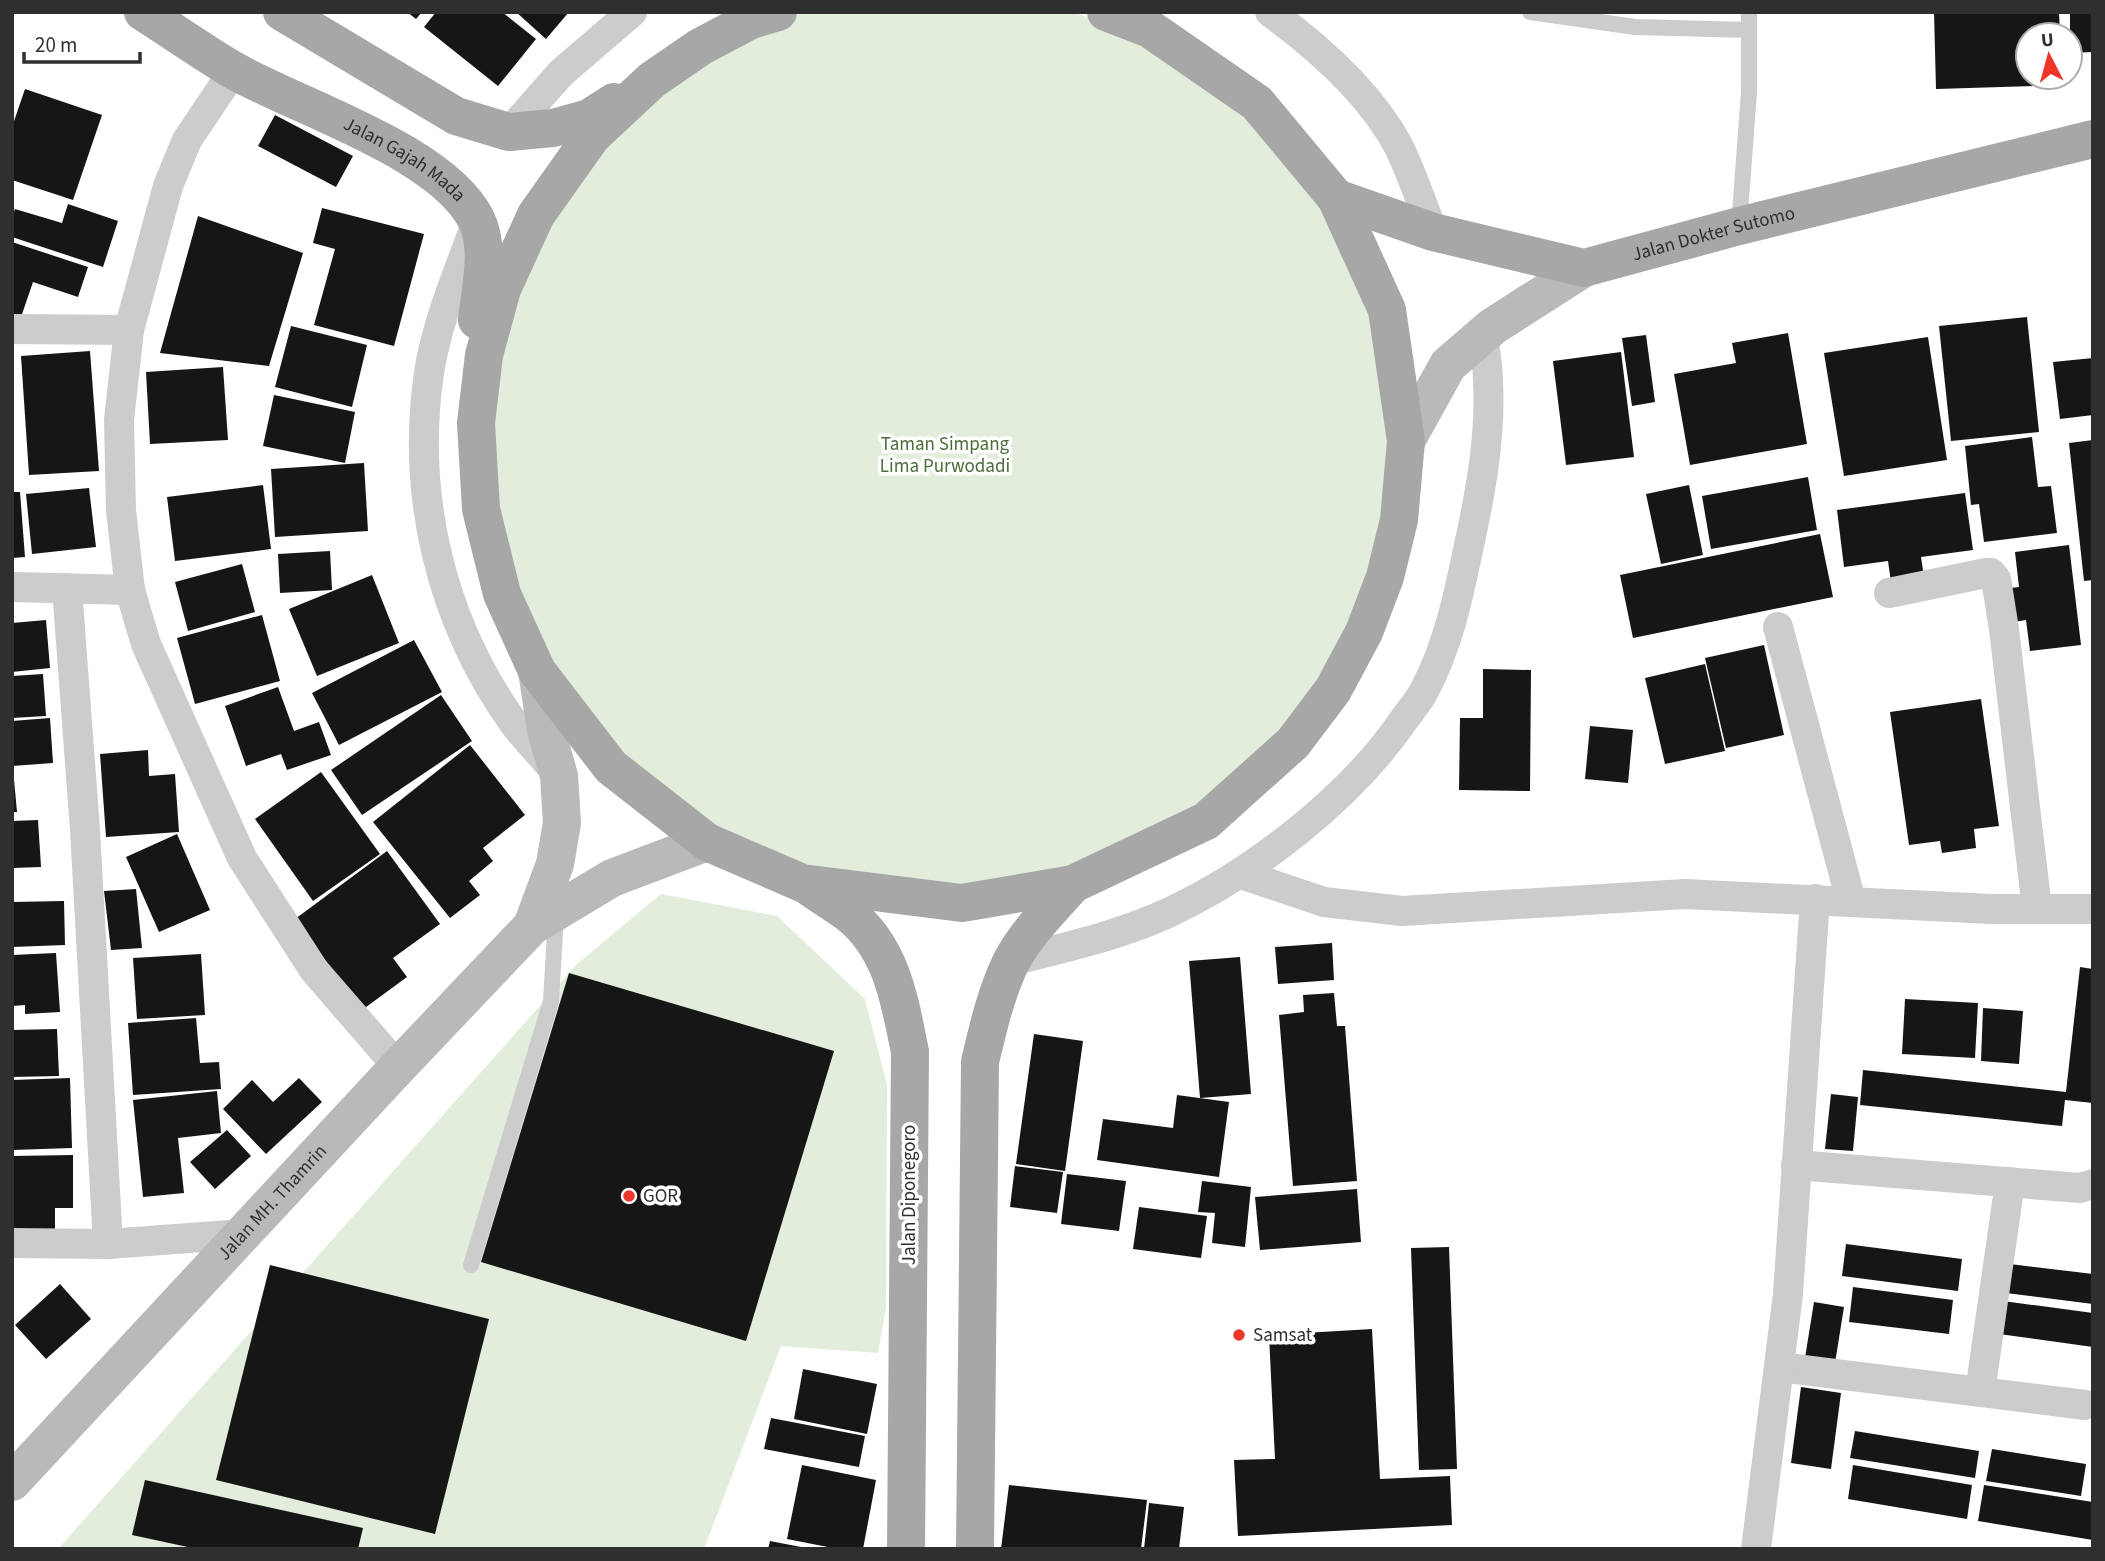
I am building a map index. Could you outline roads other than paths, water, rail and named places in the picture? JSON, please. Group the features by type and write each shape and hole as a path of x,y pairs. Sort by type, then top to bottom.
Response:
{"main road":[{"name":"Jalan Gajah Mada","path":"143,12 234,70 414,158 464,200 477,221 484,247 476,328 476,423"},
{"path":"282,12 456,116 509,132 553,128 589,118 699,47 767,15"},
{"path":"699,47 652,80 592,136 536,215 502,289 484,355 476,423 481,509 502,594 537,671 611,767 707,842 802,883 962,903 1073,884 1206,821 1293,743 1333,690 1364,632 1385,577 1399,520 1406,441 1387,310 1336,198 1257,103 1135,21 1106,12"},
{"name":"Jalan Dokter Sutomo","path":"1336,198 1433,232 1584,268 1739,226 2093,139"},
{"path":"1406,441 1448,365 1483,335 1584,268"},
{"path":"537,671 545,730 559,776 562,823 544,918"},
{"path":"544,918 612,878 707,842"},
{"name":"Jalan Diponegoro","path":"802,883 851,915 884,954 899,998 910,1052 906,1549"},
{"path":"975,1549 980,1062 993,1011 1012,961 1040,920 1073,884"},
{"name":"Jalan MH. Thamrin","path":"12,1482 398,1067 544,918"}],"street":[{"path":"509,132 561,73 632,12"},
{"path":"1270,12 1325,56 1361,92 1398,146 1433,232"},
{"path":"234,70 187,140 173,174 129,330 119,420 121,510 130,590 146,644 242,858 314,970 398,1067"},
{"path":"477,221 447,301 429,373 424,446 429,519 446,591 475,659 513,722 559,776"},
{"path":"12,329 129,330"},
{"path":"1012,961 1112,934 1168,913 1241,874 1320,812 1385,748 1424,691 1452,622 1478,500 1486,448 1488,383 1483,335"},
{"path":"1889,593 1986,573 1991,573 1996,579 2037,909"},
{"path":"12,587 130,590"},
{"path":"67,588 85,830 108,1244"},
{"path":"1778,627 1851,901"},
{"path":"1241,874 1324,902 1402,911 1685,894 1992,909 2093,909"},
{"path":"1756,1549 1788,1294 1815,899"},
{"path":"1796,1165 2080,1188 2093,1185"},
{"path":"1980,1392 2010,1182"},
{"path":"12,1243 108,1244 243,1234"},
{"path":"1779,1367 2085,1405"}],"lane":[{"path":"1530,12 1634,27 1749,30"},
{"path":"1739,226 1749,92 1749,12"},
{"path":"471,1265 551,1001 544,918"}],"place":[{"name":"GOR","path":"629,1196"},
{"name":"Samsat","path":"1239,1335"}],"park label":[{"name":"Taman Simpang Lima Purwodadi","path":"945,455"}]}
